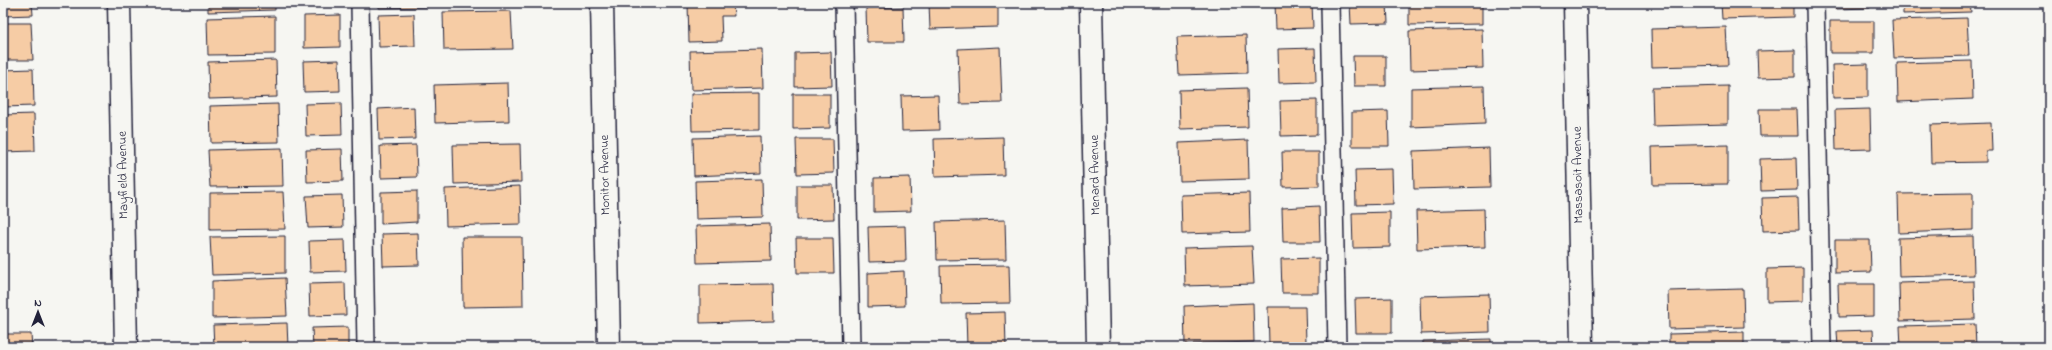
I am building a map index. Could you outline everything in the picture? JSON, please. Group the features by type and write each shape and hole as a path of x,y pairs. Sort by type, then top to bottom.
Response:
{"street":[{"name":"Mayfield Avenue","path":"119,3 126,347"},
{"name":"Monitor Avenue","path":"602,3 609,347"},
{"name":"Menard Avenue","path":"1091,3 1098,347"},
{"name":"Massasoit Avenue","path":"1575,3 1582,347"}],"lane":[{"path":"360,3 366,347"},
{"path":"844,3 851,347"},
{"path":"1330,3 1338,347"},
{"path":"1814,3 1822,347"}],"building":[{"path":"3,3 32,3 33,15 3,16"},
{"path":"208,3 275,3 275,10 208,12"},
{"path":"305,3 341,3 341,4 305,5"},
{"path":"379,3 427,3 427,7 379,8"},
{"path":"443,3 511,3 511,4 443,6"},
{"path":"688,3 733,3 734,16 721,16 722,41 689,42"},
{"path":"929,3 998,3 998,27 930,29"},
{"path":"1275,3 1312,3 1313,28 1276,29"},
{"path":"1350,3 1387,3 1388,23 1351,24"},
{"path":"1409,3 1482,3 1482,24 1409,25"},
{"path":"1721,3 1793,3 1793,17 1722,19"},
{"path":"1834,3 1870,3 1870,8 1835,9"},
{"path":"1903,3 1970,3 1971,12 1903,14"},
{"path":"903,7 904,42 867,42 866,8"},
{"path":"511,11 513,49 444,50 443,12"},
{"path":"414,14 415,46 379,47 378,15"},
{"path":"340,15 340,47 304,48 304,16"},
{"path":"275,16 275,54 208,55 207,18"},
{"path":"1967,18 1969,56 1894,58 1892,20"},
{"path":"1830,21 1874,21 1874,53 1830,53"},
{"path":"3,23 31,23 33,60 3,60"},
{"path":"1726,27 1728,65 1652,67 1651,29"},
{"path":"1482,29 1483,68 1410,70 1409,31"},
{"path":"1246,35 1247,73 1179,75 1177,37"},
{"path":"1000,47 1002,103 960,104 958,49"},
{"path":"1315,48 1316,82 1279,83 1278,49"},
{"path":"762,49 763,88 691,90 690,51"},
{"path":"1795,50 1795,77 1758,78 1757,51"},
{"path":"831,52 832,86 795,87 795,53"},
{"path":"1353,56 1386,56 1386,86 1354,86"},
{"path":"276,60 277,97 209,99 208,62"},
{"path":"339,60 340,91 304,92 303,61"},
{"path":"1972,61 1973,99 1898,102 1897,63"},
{"path":"1868,64 1868,97 1833,98 1832,65"},
{"path":"33,69 34,106 3,107 3,70"},
{"path":"508,83 509,121 435,123 434,85"},
{"path":"1484,86 1485,124 1411,127 1411,88"},
{"path":"1728,86 1728,124 1653,126 1652,88"},
{"path":"1247,88 1248,127 1180,129 1179,90"},
{"path":"759,93 759,130 692,131 691,94"},
{"path":"793,94 830,94 830,128 793,129"},
{"path":"938,95 939,130 902,131 901,96"},
{"path":"1317,100 1317,135 1281,136 1280,101"},
{"path":"341,103 342,135 306,136 305,104"},
{"path":"278,104 279,142 211,143 210,106"},
{"path":"414,107 415,139 379,140 378,109"},
{"path":"1759,109 1797,109 1798,136 1760,136"},
{"path":"1870,109 1871,149 1836,150 1835,110"},
{"path":"1388,111 1389,146 1352,146 1352,112"},
{"path":"34,114 35,151 3,152 3,115"},
{"path":"1991,123 1992,151 1986,151 1986,162 1931,163 1930,125"},
{"path":"760,136 761,173 694,176 693,138"},
{"path":"1003,137 1004,175 935,177 934,139"},
{"path":"796,139 833,139 834,173 797,174"},
{"path":"1248,140 1249,179 1180,181 1179,143"},
{"path":"520,144 521,182 454,184 453,145"},
{"path":"416,145 417,177 381,178 380,146"},
{"path":"1728,145 1728,184 1653,185 1652,147"},
{"path":"282,148 283,186 210,187 208,150"},
{"path":"1489,148 1490,187 1414,189 1413,151"},
{"path":"342,149 343,181 307,182 306,150"},
{"path":"1282,152 1319,152 1319,186 1283,187"},
{"path":"1796,158 1797,190 1761,191 1760,159"},
{"path":"1392,169 1393,204 1356,205 1355,170"},
{"path":"910,177 911,211 874,212 874,178"},
{"path":"762,179 763,217 696,219 695,181"},
{"path":"797,185 833,185 834,219 797,220"},
{"path":"520,186 521,224 446,226 445,189"},
{"path":"417,191 417,222 381,224 381,192"},
{"path":"283,192 285,229 210,230 210,193"},
{"path":"1249,193 1250,232 1182,234 1181,195"},
{"path":"1973,193 1973,230 1899,233 1898,194"},
{"path":"342,195 343,227 308,228 306,196"},
{"path":"1798,197 1799,230 1763,231 1762,198"},
{"path":"1319,206 1320,242 1283,242 1282,208"},
{"path":"1484,209 1485,247 1417,249 1416,211"},
{"path":"1390,212 1390,247 1353,248 1352,213"},
{"path":"1005,220 1006,259 937,260 936,222"},
{"path":"770,224 771,261 697,263 696,226"},
{"path":"905,226 906,261 869,262 868,227"},
{"path":"418,233 419,265 383,266 382,234"},
{"path":"285,236 285,273 212,275 210,237"},
{"path":"1973,236 1974,275 1899,277 1898,238"},
{"path":"462,237 522,237 523,306 463,307"},
{"path":"796,238 833,238 834,273 797,273"},
{"path":"345,240 346,271 310,272 309,241"},
{"path":"1835,240 1870,240 1871,272 1835,273"},
{"path":"1252,246 1254,284 1185,286 1184,248"},
{"path":"1319,258 1319,293 1282,293 1281,259"},
{"path":"1009,265 1010,303 941,304 940,266"},
{"path":"1803,268 1803,301 1767,302 1767,269"},
{"path":"904,271 905,306 868,307 868,273"},
{"path":"285,278 287,316 212,318 212,281"},
{"path":"1974,281 1975,319 1900,321 1899,283"},
{"path":"345,283 346,315 310,316 309,284"},
{"path":"773,284 774,321 700,323 700,285"},
{"path":"1838,284 1874,284 1874,316 1839,317"},
{"path":"1743,289 1744,327 1669,329 1668,291"},
{"path":"1489,294 1490,332 1421,334 1420,296"},
{"path":"1392,298 1392,333 1356,333 1355,299"},
{"path":"1253,303 1254,342 1185,344 1184,306"},
{"path":"1268,307 1305,307 1306,343 1269,344"},
{"path":"1005,312 1006,347 967,347 966,313"},
{"path":"287,323 288,347 214,347 213,325"},
{"path":"1975,324 1976,347 1901,347 1900,326"},
{"path":"348,327 348,347 313,347 312,328"},
{"path":"1873,330 1874,347 1838,347 1837,331"},
{"path":"1744,332 1744,347 1669,347 1669,334"},
{"path":"3,334 31,334 32,347 3,347"},
{"path":"1491,339 1491,347 1423,347 1423,341"},
{"path":"1355,343 1392,343 1392,347 1355,347"}]}
